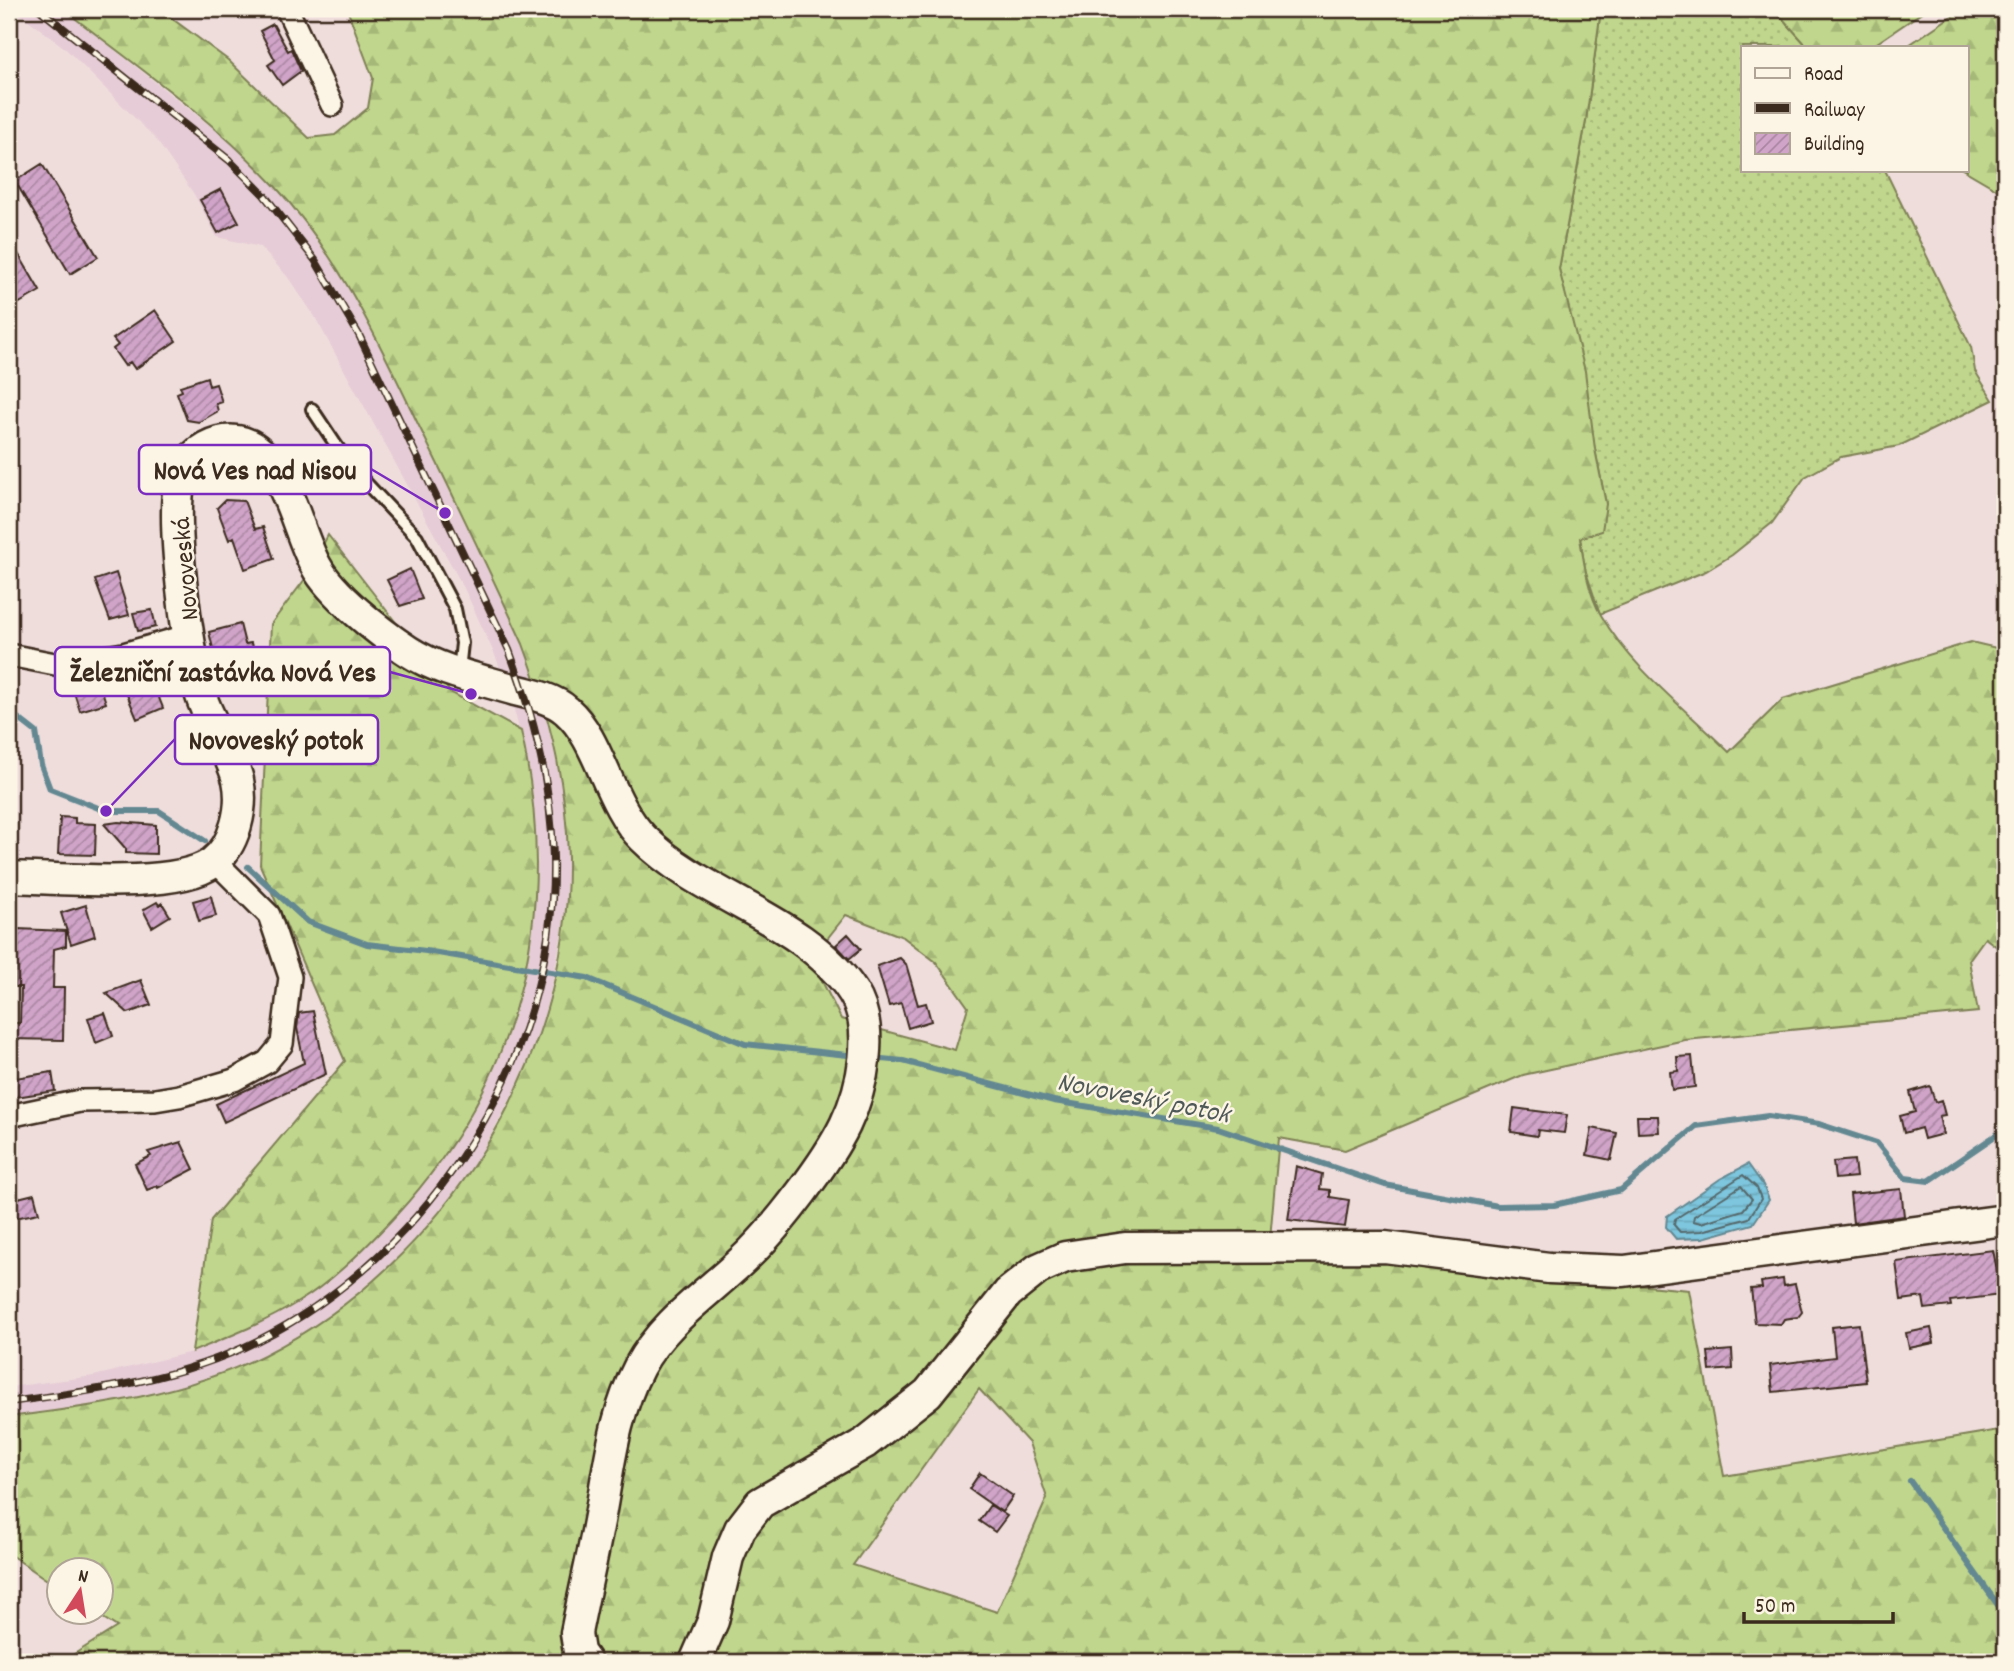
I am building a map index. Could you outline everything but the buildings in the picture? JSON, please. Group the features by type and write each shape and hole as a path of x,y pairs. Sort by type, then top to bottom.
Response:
{"street":[{"path":"287,9 332,105"},
{"name":"Novoveská","path":"215,861 238,820 237,779 201,694 179,557 178,486 185,468 197,453 225,440 251,446 268,458 282,483 317,570 348,602 409,652 458,674 555,703 571,714 624,815 649,845 678,867 810,947 833,965 857,998 863,1019 863,1059 845,1125 806,1184 752,1251 663,1333 642,1362 625,1398 611,1444 576,1633 579,1652 586,1662"},
{"path":"9,655 60,665 123,654 190,635"},
{"path":"9,877 136,879 190,873 215,861 269,915 290,977 282,1044 267,1062 234,1080 155,1100 80,1101 9,1116"},
{"path":"695,1662 713,1621 728,1557 740,1529 760,1503 865,1443 928,1393 1008,1293 1038,1269 1065,1257 1125,1248 1385,1247 1549,1268 1624,1271 2005,1220"}],"lane":[{"path":"312,409 349,466 417,537 455,609 463,643 458,674"}],"shaded area":[{"path":"14,9 63,9 239,149 275,186 327,251 372,329 523,644 539,688 557,760 566,814 568,861 565,916 552,984 542,1026 523,1075 472,1170 441,1212 389,1266 316,1327 262,1355 202,1381 99,1405 9,1417 9,1387 94,1376 192,1352 249,1329 300,1301 369,1244 473,1109 496,1063 514,1018 538,860 528,765 511,697 495,655 464,588 314,315 287,276 260,247 217,237 194,194 155,138 65,48"}],"green space":[{"path":"63,9 159,9 228,60 309,138 335,135 368,108 373,78 347,9 1601,9 1586,121 1559,269 1585,371 1595,449 1606,504 1602,531 1580,538 1593,597 1601,615 1628,653 1729,752 1783,699 1971,642 2005,650 2005,953 1985,938 1969,960 1978,1012 1685,1040 1523,1075 1345,1150 1279,1138 1269,1250 1689,1290 1724,1476 2005,1429 2005,1662 74,1662 71,1656 117,1627 116,1556 46,1556 46,1579 9,1554 9,1417 139,1397 234,1369 264,1355 329,1316 388,1268 440,1211 485,1148 521,1080 547,1009 563,934 568,858 564,803 555,749 523,644 388,361 355,299 318,240 274,185 225,137","holes":["846,915 903,937 936,962 968,1007 955,1050 841,1019 811,959","979,1389 1029,1443 1047,1498 997,1612 853,1565"]},
{"path":"1601,9 1774,9 1807,46 1741,46 1741,172 1886,172 1971,347 1975,371 1993,400 1899,446 1841,457 1805,477 1772,523 1732,555 1706,571 1600,614 1585,569 1580,537 1606,504 1559,269 1586,121"},
{"path":"1774,9 1927,9 1872,46 1807,46"},
{"path":"1962,9 2005,9 2005,194 1967,172 1968,46 1907,46"},
{"path":"328,535 450,692 521,731 532,800 536,867 531,933 519,996 498,1058 469,1117 432,1173 386,1226 322,1286 272,1317 192,1352 211,1220 345,1061 260,865 271,624 305,579"}],"water":[{"path":"1748,1164 1763,1185 1769,1200 1753,1224 1703,1238 1676,1239 1666,1227 1667,1216 1720,1179"}],"waterway":[{"name":"Novoveský potok","path":"9,717 18,718 36,732 41,765 50,789 106,811 159,811 205,841"},
{"name":"Novoveský potok","path":"248,867 308,922 367,944 587,978 745,1044 857,1056"},
{"name":"Novoveský potok","path":"871,1058 903,1061 1054,1101 1218,1128 1385,1185 1498,1206 1554,1205 1621,1190 1696,1126 1768,1116 1819,1124 1877,1143 1905,1178 1929,1181 2005,1129"},
{"path":"1910,1481 2005,1615"}],"railway":[{"path":"9,1402 136,1382 167,1375 228,1354 257,1341 320,1303 378,1257 429,1202 472,1141 507,1074 533,1004 549,932 553,858 549,805 540,752 509,650 359,335 315,260 264,195 229,160 39,9"}],"place":[{"name":"Nová Ves nad Nisou","path":"445,513"},
{"name":"Železniční zastávka Nová Ves","path":"471,694"},
{"name":"Novoveský potok","path":"106,811"}]}
